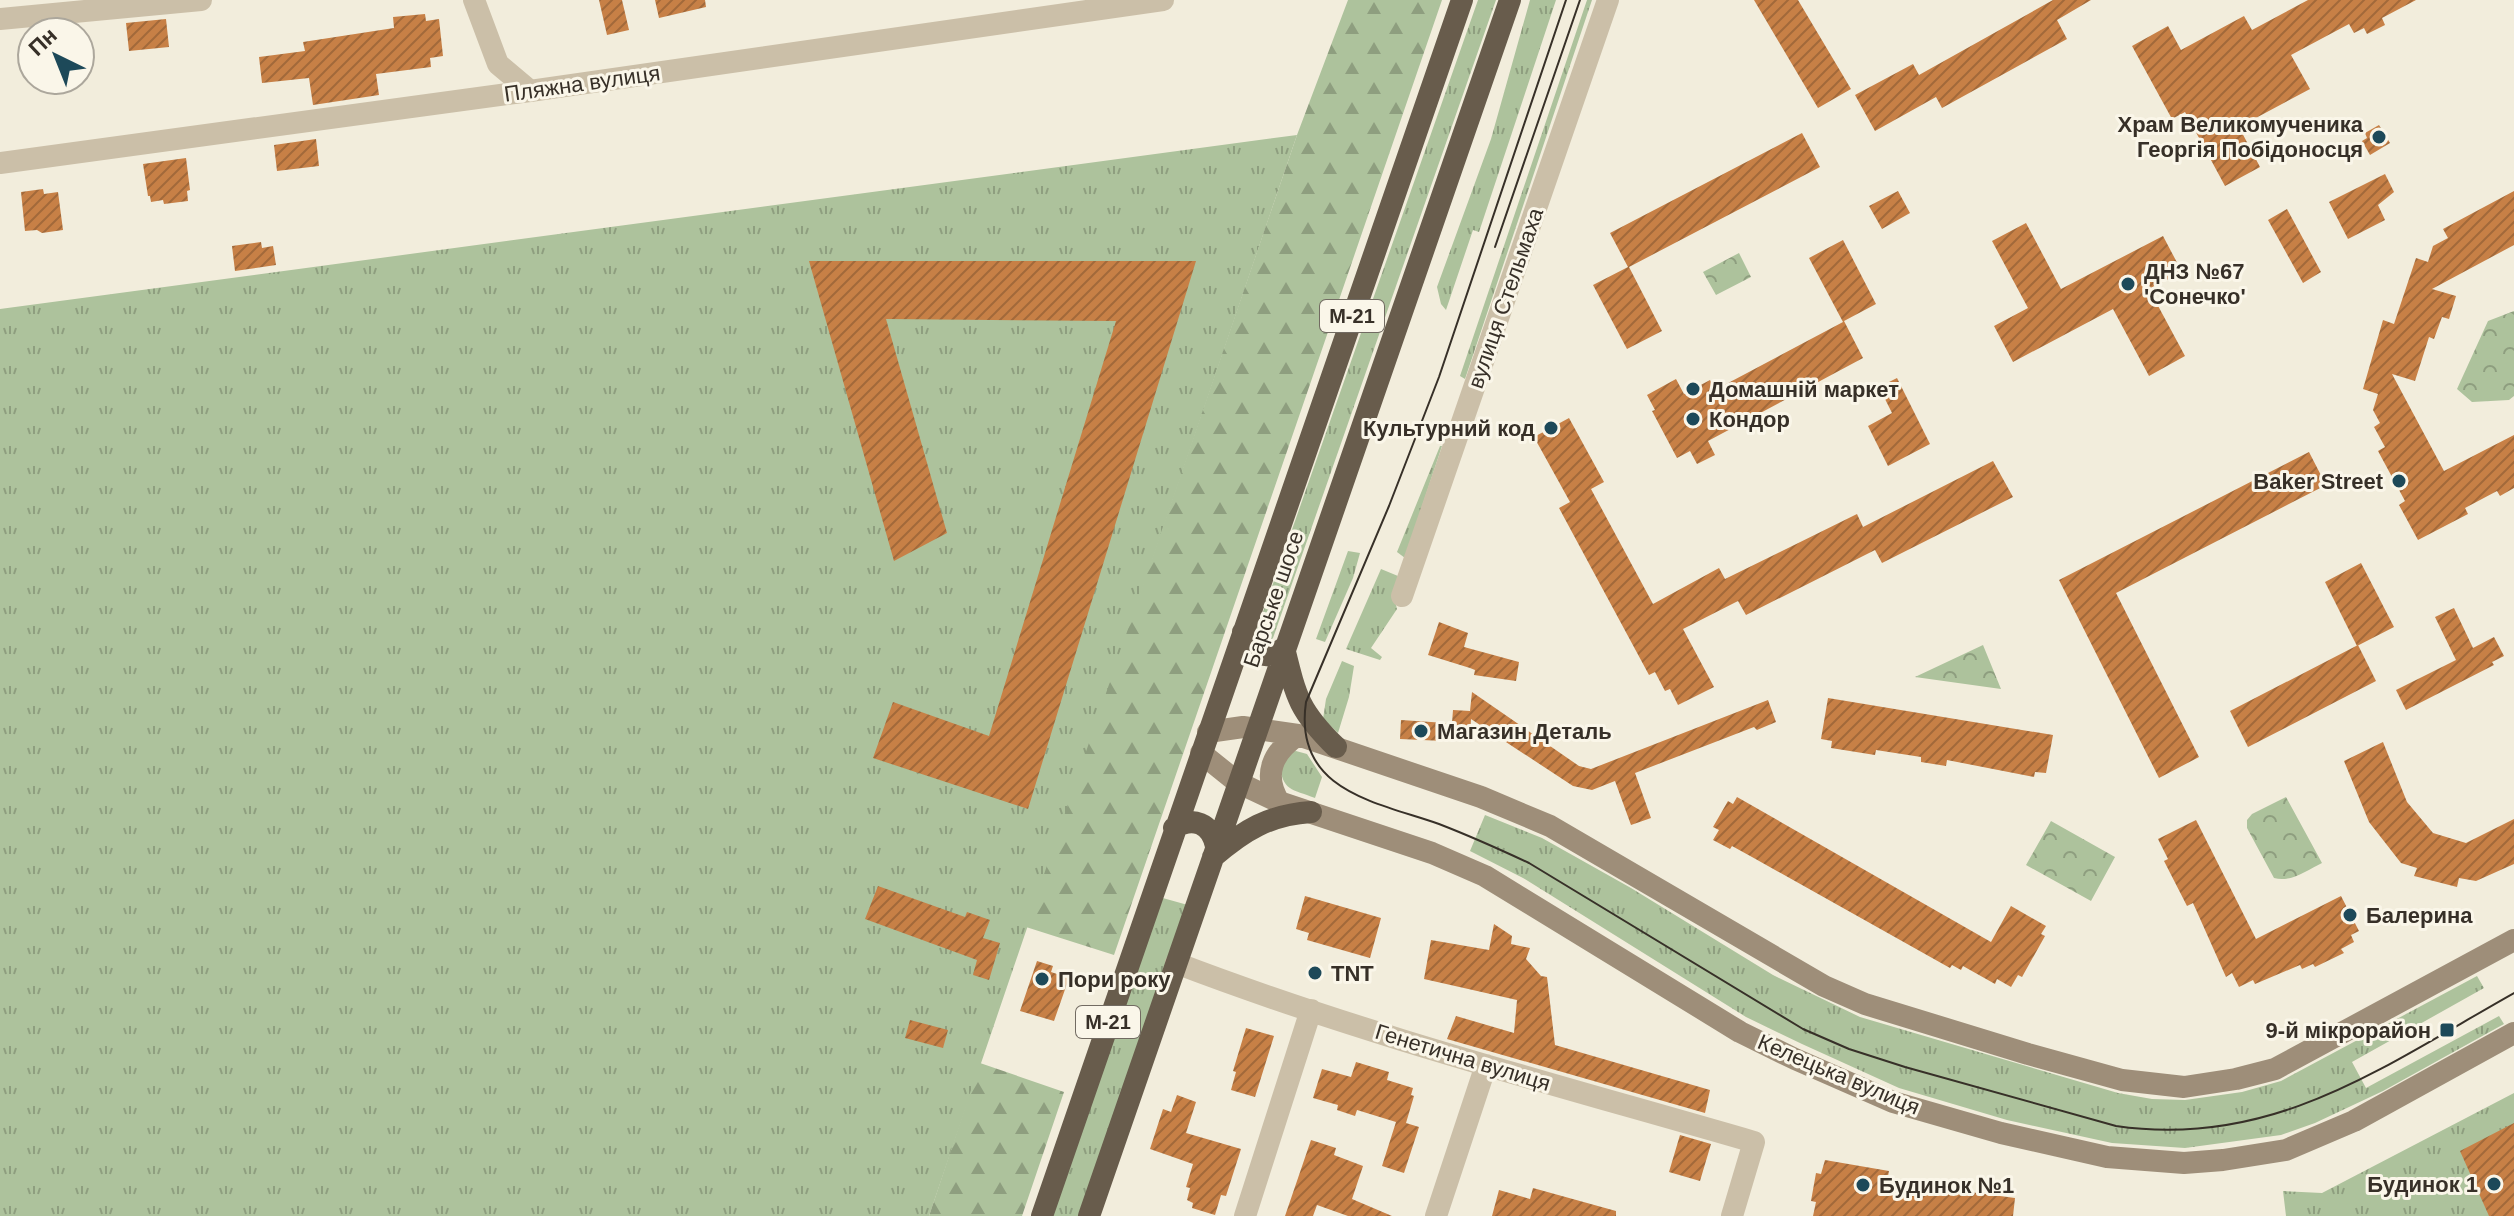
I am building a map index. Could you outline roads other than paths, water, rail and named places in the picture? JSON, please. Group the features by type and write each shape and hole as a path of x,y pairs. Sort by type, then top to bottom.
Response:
{"highway":[{"name":"М-21","path":"1042,1216 1462,0"},
{"name":"Барське шосе","path":"1089,1216 1510,0"},
{"path":"1243,632 1250,650 1258,655 1276,654 1284,648 1304,714 1336,747"},
{"path":"1174,828 1192,821 1201,823 1209,828 1214,852 1255,826 1284,814 1311,812"}],"main road":[{"path":"1204,742 1243,727 1298,735 1481,797 1550,826 1824,986 1865,1004 2028,1054 2153,1086 2211,1085 2275,1069 2514,940"},
{"path":"1279,802 1270,780 1270,769 1280,748 1298,735"},
{"name":"Келецька вулиця","path":"1204,742 1237,782 1279,802 1432,853 1485,876 1740,1032 1879,1096 2001,1133 2107,1157 2184,1163 2286,1150 2354,1121 2514,1033"}],"street":[{"path":"0,19 201,0"},
{"path":"474,0 498,64 530,91"},
{"name":"Пляжна вулиця","path":"0,163 1161,0"},
{"name":"вулиця Стельмаха","path":"1402,596 1608,0"},
{"name":"Генетична вулиця","path":"1176,963 1311,1010 1486,1065 1754,1142 1732,1216"},
{"path":"1245,1216 1311,1010"},
{"path":"1436,1216 1486,1065"}],"tram line":[{"path":"1566,0 1439,377 1389,506 1306,702 1305,732 1312,756 1326,774 1366,799 1439,824 1529,863 1803,1029 1849,1049 1905,1067 2116,1126 2173,1130 2226,1125 2277,1113 2325,1096 2372,1073 2514,993"},
{"path":"1495,247 1580,0"}],"place":[{"name":"Храм Великомученика Георгія Побідоносця","path":"2379,137"},
{"name":"ДНЗ №67 'Сонечко'","path":"2128,284"},
{"name":"Домашній маркет","path":"1693,389"},
{"name":"Кондор","path":"1693,419"},
{"name":"Культурний код","path":"1551,428"},
{"name":"Baker Street","path":"2399,481"},
{"name":"Магазин Деталь","path":"1421,731"},
{"name":"Балерина","path":"2350,915"},
{"name":"TNT","path":"1315,973"},
{"name":"Пори року","path":"1042,979"},
{"name":"9-й мікрорайон","path":"2447,1030"},
{"name":"Будинок 1","path":"2494,1184"},
{"name":"Будинок №1","path":"1863,1185"}]}
